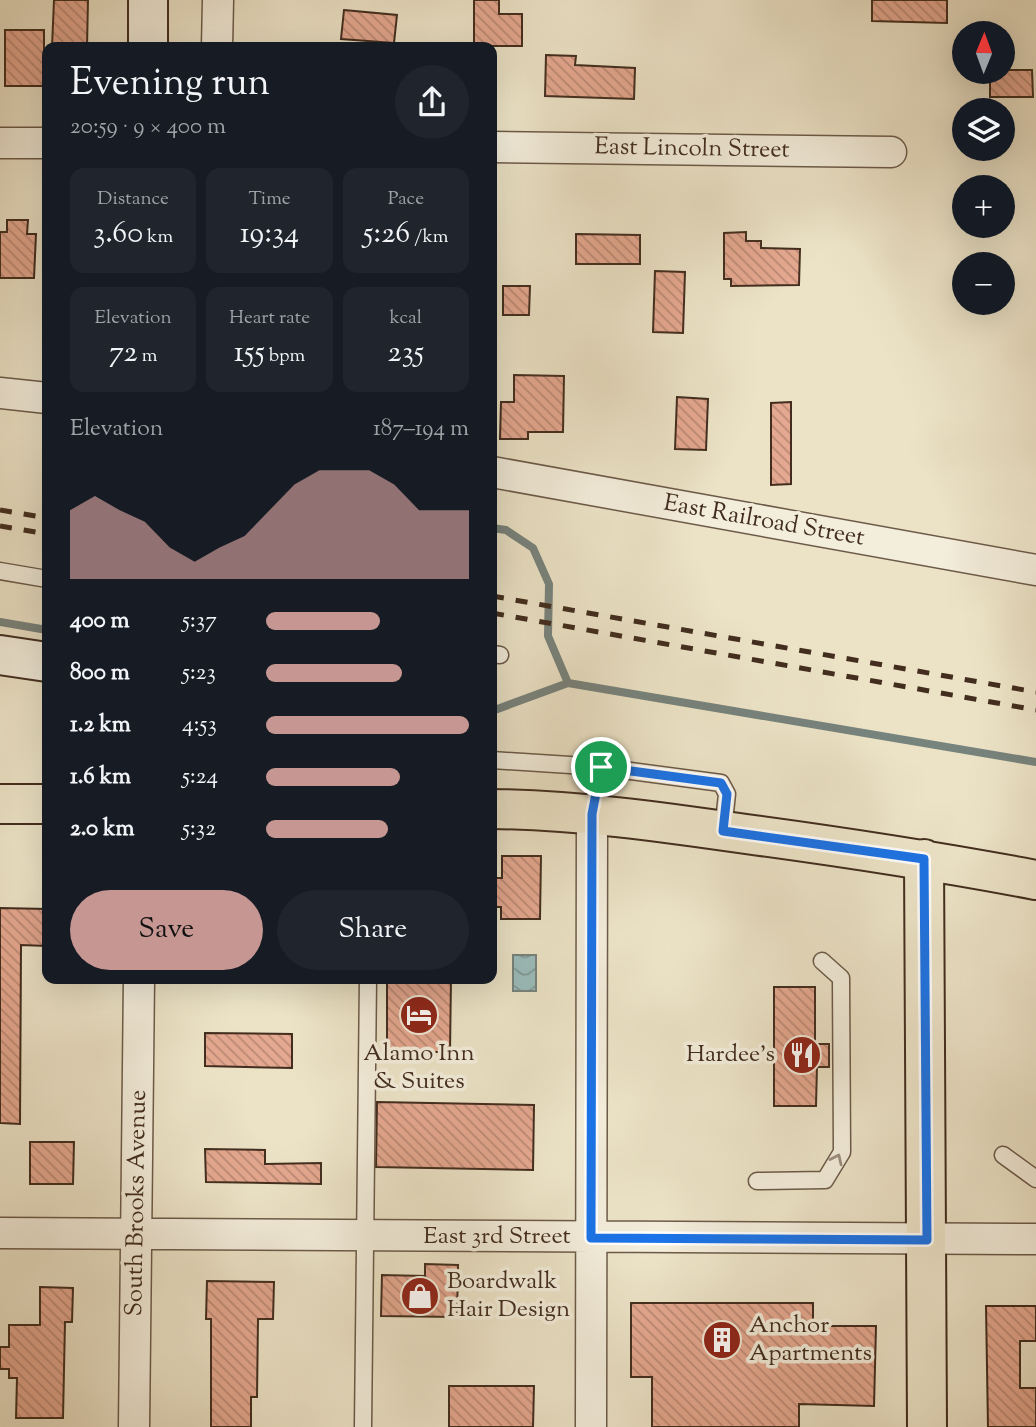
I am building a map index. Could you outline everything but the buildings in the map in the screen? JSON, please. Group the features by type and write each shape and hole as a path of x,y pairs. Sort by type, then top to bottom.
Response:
{"main road":[{"path":"0,804 42,804"},
{"path":"497,808 592,814 723,831 924,859 1036,880"},
{"path":"924,859 927,1427"}],"street":[{"path":"148,0 148,42"},
{"path":"217,42 218,0"},
{"path":"0,143 42,143"},
{"name":"East Lincoln Street","path":"497,147 891,152"},
{"path":"0,393 42,397"},
{"name":"East Railroad Street","path":"497,473 1036,570"},
{"path":"0,655 42,661"},
{"path":"591,1427 592,814"},
{"name":"South Brooks Avenue","path":"134,1427 139,984"},
{"name":"East 3rd Street","path":"0,1233 1036,1239"}],"lane":[{"path":"0,571 42,578"},
{"path":"497,760 601,767 721,783 727,794 723,831"},
{"path":"592,814 601,767"},
{"path":"757,1181 825,1180 842,1152 841,978 822,961"},
{"path":"363,1427 368,984"},
{"path":"1003,1155 1036,1179"}],"water":[{"path":"513,955 536,955 536,991 513,991"}],"waterway":[{"path":"497,529 506,530 533,548 549,584 548,636 568,683 1036,762"},
{"path":"0,622 42,629"},
{"path":"497,709 568,683"}],"railway":[{"path":"0,510 42,517"},
{"path":"0,526 42,533"},
{"path":"497,597 1036,692"},
{"path":"497,614 1036,710"}],"place":[{"name":"Alamo Inn & Suites","path":"419,1015"},
{"name":"Hardee's","path":"802,1055"},
{"name":"Boardwalk Hair Design","path":"420,1296"},
{"name":"Anchor Apartments","path":"722,1340"}],"route":[{"path":"601,767 721,783 727,794 723,831 924,859 927,1240 591,1238 592,814 601,767"}]}
